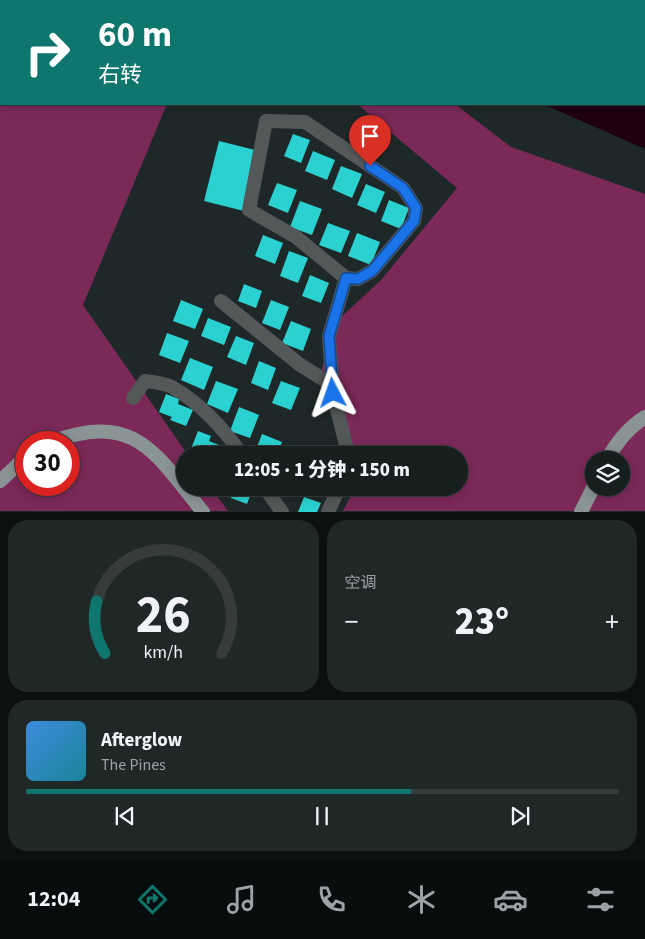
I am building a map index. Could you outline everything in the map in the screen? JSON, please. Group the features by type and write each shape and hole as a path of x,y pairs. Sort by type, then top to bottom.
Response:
{"highway":[{"path":"613,451 622,436 645,416"},
{"path":"80,434 100,431 123,434 146,445 203,512"},
{"path":"0,481 15,467"},
{"path":"581,512 589,496"}],"street":[{"path":"266,121 305,122 403,188 416,208 414,221 372,271 358,279 346,278 296,237 249,210 266,121"},
{"path":"346,278 329,336 332,385 347,446"},
{"path":"220,301 298,364 332,385"},
{"path":"133,398 145,381 170,386 204,412 226,433 235,446"},
{"path":"271,496 282,512"},
{"path":"328,512 335,496"}],"shaded area":[{"path":"0,105 167,105 83,305 182,446 176,446 176,496 217,496 228,511 0,511"},
{"path":"358,105 456,105 511,147 645,194 645,511 343,511 351,496 468,496 468,446 342,446 319,377 338,320 381,280 457,188"},
{"path":"545,105 645,105 645,149"}],"building":[{"path":"293,134 310,140 301,163 284,156"},
{"path":"219,141 259,151 244,211 204,201"},
{"path":"313,151 335,160 327,180 305,171"},
{"path":"341,166 362,174 352,198 332,189"},
{"path":"277,183 297,190 288,213 268,205"},
{"path":"366,184 385,192 376,213 357,205"},
{"path":"389,200 409,208 401,229 381,221"},
{"path":"300,201 322,209 312,235 290,227"},
{"path":"328,223 350,231 341,253 319,245"},
{"path":"357,233 380,242 371,265 348,256"},
{"path":"263,235 283,243 275,264 255,256"},
{"path":"289,251 308,258 298,283 280,276"},
{"path":"310,275 329,283 321,303 302,296"},
{"path":"244,284 262,291 256,308 238,301"},
{"path":"181,300 203,309 195,329 173,321"},
{"path":"271,300 289,307 280,330 262,323"},
{"path":"208,318 231,327 224,345 201,336"},
{"path":"291,321 311,329 303,351 282,343"},
{"path":"167,333 189,341 180,363 159,355"},
{"path":"236,336 254,343 246,365 227,357"},
{"path":"190,358 213,367 204,390 181,380"},
{"path":"259,361 276,368 268,390 251,383"},
{"path":"216,381 238,389 228,413 207,404"},
{"path":"281,381 300,388 291,410 272,403"},
{"path":"166,394 179,399 178,404 193,410 186,426 170,420 172,417 159,412"},
{"path":"239,407 259,415 250,438 230,431"},
{"path":"198,431 211,436 209,441 222,446 192,446"},
{"path":"262,434 282,442 280,446 257,446"},
{"path":"232,496 250,496 247,504 231,498"},
{"path":"304,497 321,503 317,512 298,512"}],"route":[{"path":"333,393 329,336 346,278 358,279 372,271 414,221 416,208 403,188 370,166"}]}
